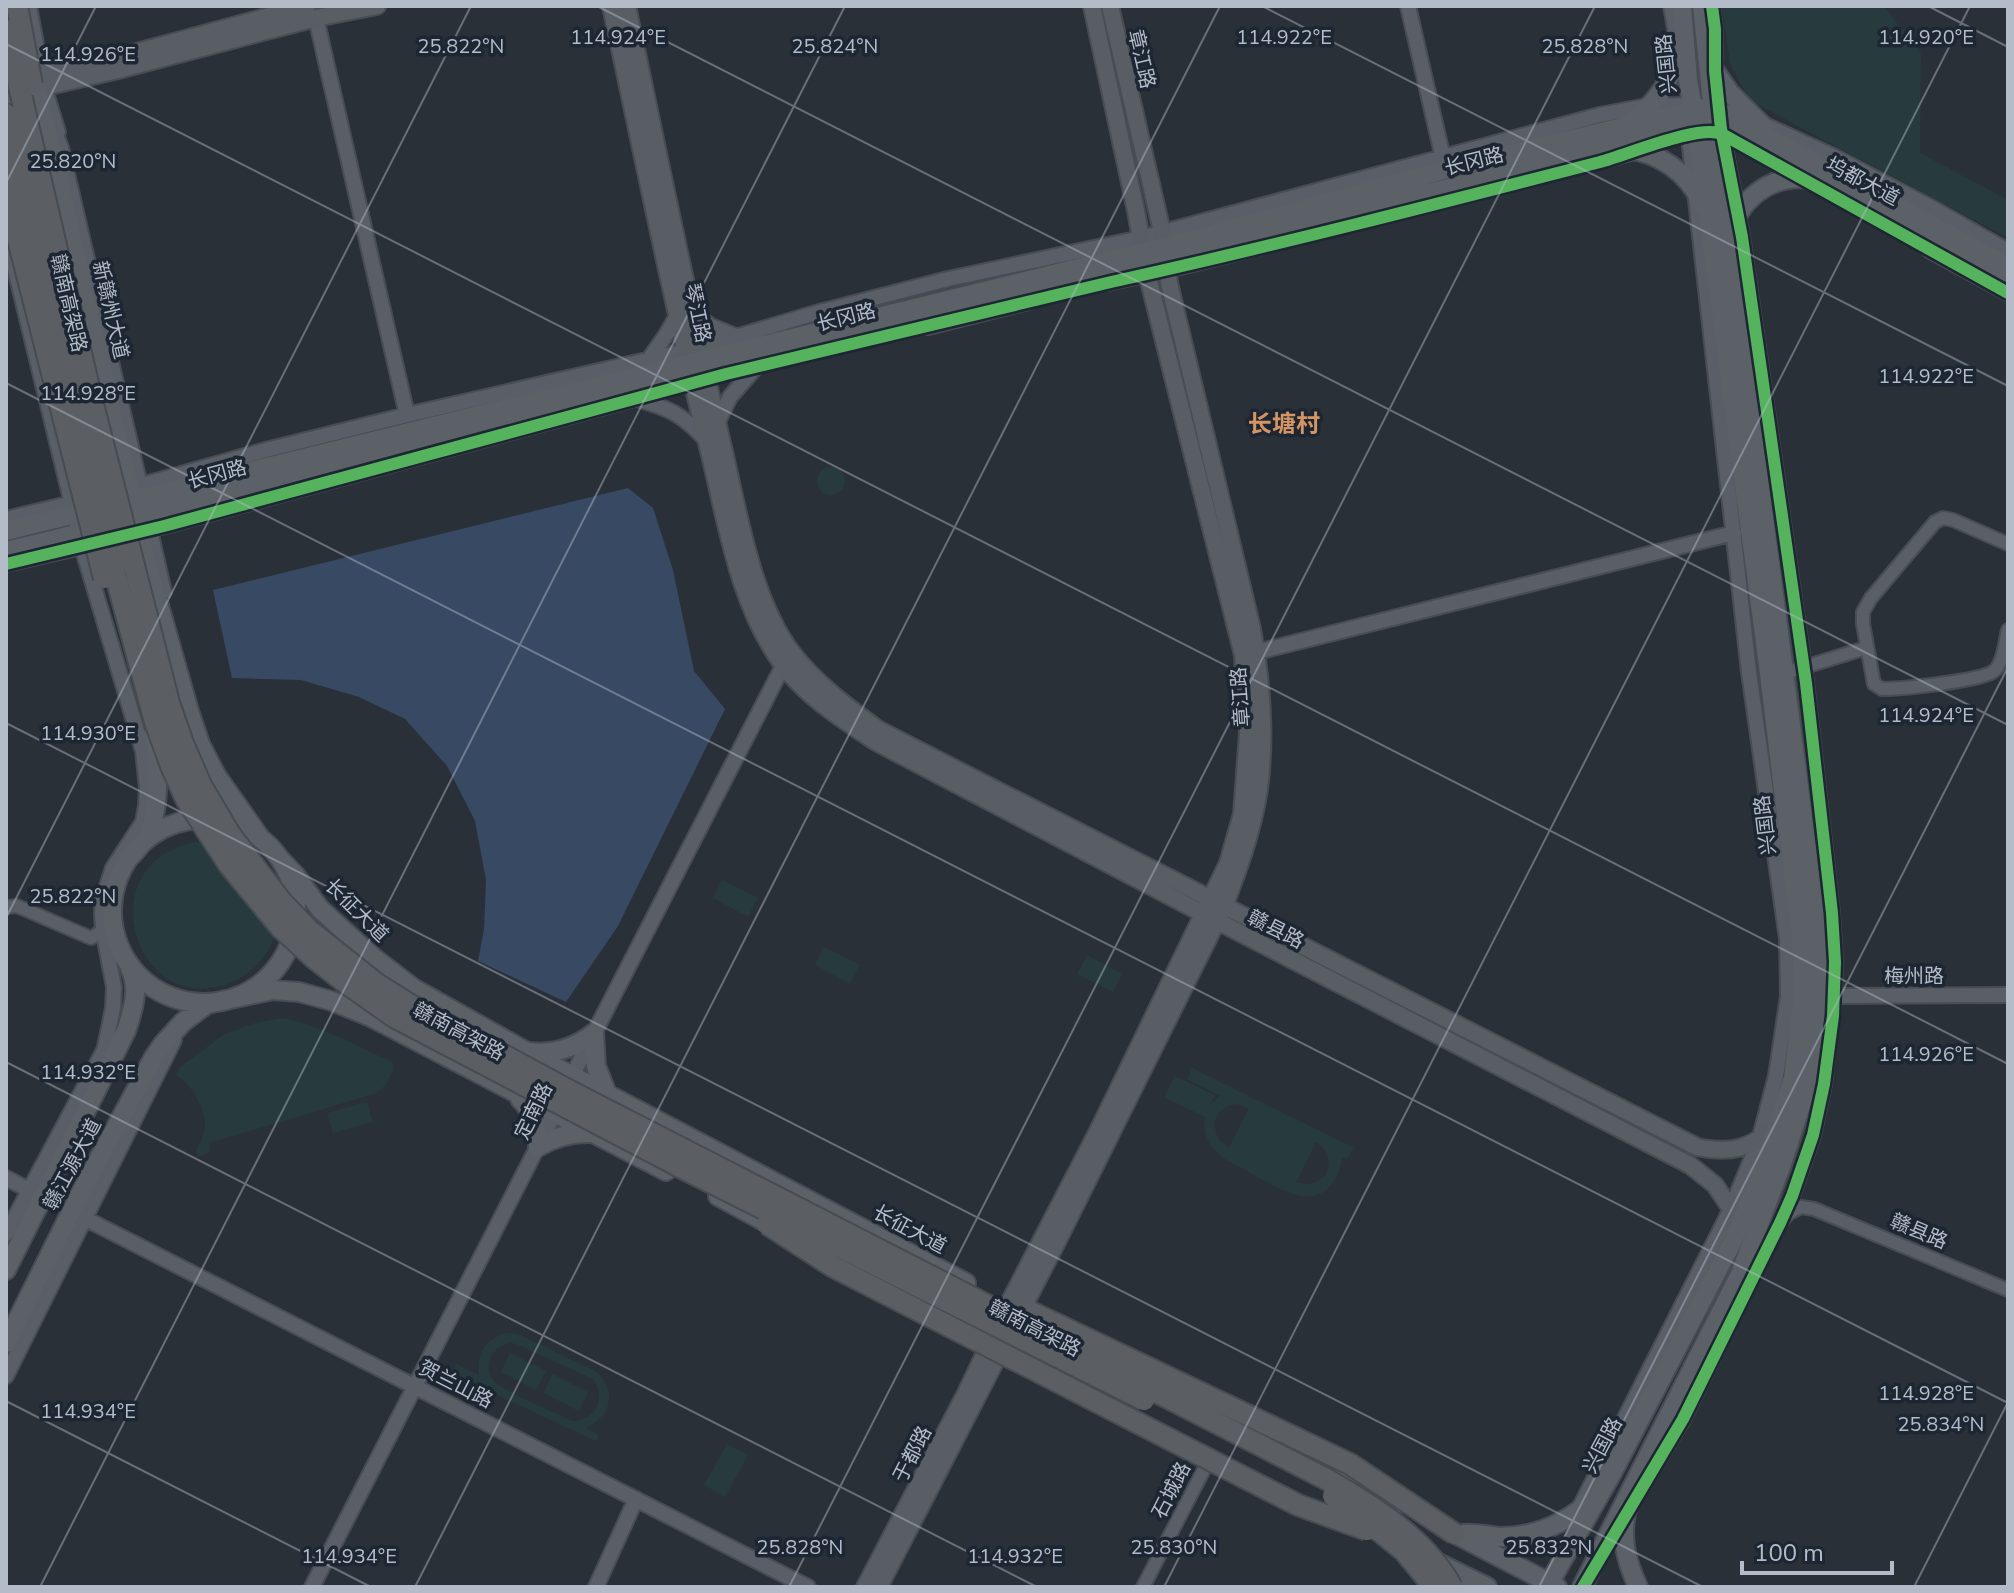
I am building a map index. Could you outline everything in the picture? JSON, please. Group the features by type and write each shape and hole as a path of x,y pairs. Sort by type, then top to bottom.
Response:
{"highway":[{"path":"17,6 56,205 98,390 138,512"},
{"name":"赣南高架路","path":"6,30 90,392 138,512 169,703 201,785 223,824 282,902 309,930 377,984 409,1004 572,1092 1326,1479 1378,1509 1416,1541 1452,1587"},
{"name":"赣南高架路","path":"6,114 90,453 116,577 155,722 186,799 229,865 281,928 314,958 394,1017 684,1169 1320,1487 1404,1551 1434,1587"},
{"path":"6,158 8,200 100,566 155,722"},
{"path":"684,1169 832,1266 1298,1505 1367,1530"},
{"path":"824,1221 1055,1323 1350,1464 1455,1534"}],"main road":[{"name":"新赣州大道","path":"17,6 189,711 200,744 225,790 261,839"},
{"path":"6,82 38,82 312,12 377,6"},
{"name":"琴江路","path":"611,6 685,313"},
{"name":"琴江路","path":"627,6 696,366 706,440 740,578 763,630 788,660"},
{"name":"章江路","path":"1092,6 1144,256 1250,653"},
{"name":"章江路","path":"998,1341 1014,1308 1058,1240 1213,910 1240,866 1254,816 1260,778 1262,735 1250,653 1110,6"},
{"name":"兴国路","path":"1551,1586 1736,1233 1761,1175 1793,1078 1803,993 1801,940 1766,650 1707,213 1704,119 1706,38 1702,6"},
{"path":"6,96 38,82 285,8 312,12"},
{"path":"1622,127 1651,105 1666,84 1680,51 1683,14"},
{"name":"兴国路","path":"1583,1587 1740,1274 1808,1084 1827,996 1730,245 1704,119 1688,80 1683,14"},
{"path":"1706,38 1710,64 1736,99 1757,122 1811,159"},
{"name":"长冈路","path":"1165,251 1447,169 1622,127 1704,119"},
{"name":"长冈路","path":"6,531 87,522 138,512 696,366 1165,251 1613,148 1704,119"},
{"name":"坞都大道","path":"1704,119 1811,159 2008,266"},
{"name":"坞都大道","path":"1704,119 2008,282"},
{"path":"1613,148 1639,150 1670,164 1694,187 1707,213"},
{"path":"6,158 67,395 87,522 151,726 157,757 157,789 152,821 147,837 122,871 115,888 108,927 135,978 135,991"},
{"path":"1730,245 1737,215 1762,188 1781,180 1798,178 1822,182"},
{"name":"琴江路","path":"696,366 717,423 753,576 788,660"},
{"name":"长冈路","path":"6,551 87,522"},
{"name":"赣县路","path":"788,660 831,711 876,742 1697,1147 1714,1151 1734,1150 1759,1141 1777,1125"},
{"path":"131,856 158,832 175,824 211,819 246,829 261,839 280,859 294,889 292,939 276,969 264,981 251,991 227,1000"},
{"name":"长征大道","path":"280,859 320,909 413,988 527,1052 1014,1308 1551,1586"},
{"name":"赣县路","path":"1213,910 1690,1165 1715,1185 1731,1209 1736,1233"},
{"path":"119,947 133,970 152,988 184,1001 201,1004 284,989 332,1001 385,1024 723,1199 828,1257 1213,1453 1487,1587"},
{"name":"赣江源大道","path":"6,1270 121,1044 135,991"},
{"name":"赣江源大道","path":"6,1343 83,1188 163,1044 183,1022 207,1004 227,1000"},
{"path":"527,1052 559,1051 594,1033 596,1066 607,1094"},
{"path":"510,1091 531,1112 537,1126 538,1147"},
{"path":"538,1147 567,1134 593,1134"},
{"name":"于都路","path":"865,1587 966,1393 998,1341"},
{"name":"于都路","path":"879,1587 998,1341"},
{"path":"1455,1534 1500,1537 1527,1534 1553,1526 1577,1513 1598,1495 1612,1473"},
{"path":"1633,1483 1623,1544 1638,1587"},
{"path":"1443,1565 1463,1587"}],"street":[{"path":"28,6 38,82 61,148 138,512"},
{"path":"1408,6 1443,158"},
{"path":"1583,1587 1683,1419 1780,1223 1813,1135 1824,1084 1827,996 1835,962 1804,667 1742,237 1680,51 1671,6"},
{"path":"1551,1586 1577,1513 1731,1209 1759,1141 1776,1076 1788,996 1787,939 1749,672 1694,187 1715,71 1712,6"},
{"path":"312,12 407,415"},
{"path":"1165,251 1443,158 1600,115 1647,106 1704,119 1757,122 1833,156 2008,251"},
{"path":"1165,251 1457,198 1639,150 1704,119"},
{"path":"1704,119 1798,178 2008,293"},
{"path":"6,232 87,522 143,751 147,788 143,822 120,856 108,883 102,913 108,927 114,987 105,1047"},
{"path":"138,512 266,450 647,362 756,367 1144,256"},
{"path":"6,519 87,522 636,399 696,366 738,337 812,314 948,279 1144,256"},
{"path":"647,362 685,313 738,337"},
{"path":"717,423 730,397 756,367"},
{"path":"636,399 668,408 693,425 706,440"},
{"path":"2008,544 1943,518 1935,522 1863,612 1866,648 1874,684 1882,689 1991,674 1997,668 2008,630"},
{"path":"6,564 87,522"},
{"path":"1250,653 1734,533"},
{"path":"1785,673 1866,648"},
{"name":"定南路","path":"312,1587 555,1114 572,1075 788,660"},
{"path":"6,907 17,906 91,938 108,927"},
{"path":"6,1234 135,991"},
{"name":"梅州路","path":"1827,996 2008,995"},
{"path":"6,1376 183,1022"},
{"path":"6,1178 29,1190"},
{"path":"1798,1178 1801,1195 1814,1209"},
{"path":"1780,1223 1789,1213 1801,1207 1814,1209"},
{"name":"赣县路","path":"1814,1209 2008,1290"},
{"name":"贺兰山路","path":"84,1218 808,1587"},
{"name":"石城路","path":"1143,1587 1213,1453"},
{"path":"596,1587 636,1499"}],"green space":[{"path":"1722,6 1884,6 1921,54 1920,153 2008,200 2008,238 1749,100 1730,63"},
{"path":"831,467 841,471 845,481 841,491 831,495 821,491 817,481 821,471"},
{"path":"202,841 275,935 268,951 246,975 230,983 196,988 168,979 147,959 135,932 134,903 143,875 166,853"},
{"path":"722,880 758,898 748,917 713,898"},
{"path":"824,947 860,965 850,984 815,965"},
{"path":"1087,955 1122,974 1113,992 1077,974"},
{"path":"283,1018 352,1043 392,1062 394,1070 385,1086 374,1094 209,1143 210,1152 199,1157 196,1152 204,1133 203,1111 187,1085 176,1075 180,1067 223,1035 255,1023"},
{"path":"1192,1068 1354,1148 1347,1159 1342,1157 1335,1180 1318,1195 1301,1196 1284,1190 1225,1159 1208,1141 1205,1117 1164,1097 1175,1076 1215,1095 1210,1105 1220,1096 1187,1079","holes":["1236,1104 1249,1108 1229,1148 1218,1139 1214,1124 1222,1110","1316,1142 1328,1156 1326,1174 1313,1183 1296,1182"]},
{"path":"367,1102 373,1122 333,1133 327,1113"},
{"path":"503,1334 518,1334 596,1371 603,1379 609,1402 601,1417 586,1428 599,1435 596,1441 452,1374 456,1364 479,1375 485,1346","holes":["516,1344 593,1379 599,1394 593,1413 572,1421 494,1381 489,1369 493,1354 505,1345"]},
{"path":"510,1353 546,1371 536,1390 501,1372"},
{"path":"553,1374 588,1392 579,1411 543,1393"},
{"path":"727,1444 748,1455 725,1497 704,1485"}],"water":[{"path":"628,488 653,508 673,570 694,671 725,709 618,926 566,1002 478,961 484,929 486,880 475,821 447,766 405,719 359,697 301,680 232,678 213,590"}],"cycle path":[{"path":"1583,1587 1683,1419 1792,1196 1813,1135 1833,1016 1835,962 1832,913 1806,683 1742,237 1721,129 1712,6"},
{"path":"6,564 164,526 726,374 1356,224 1600,162 1697,133 1722,134 2008,293"}],"district":[{"name":"长塘村","path":"1284,424"}]}
